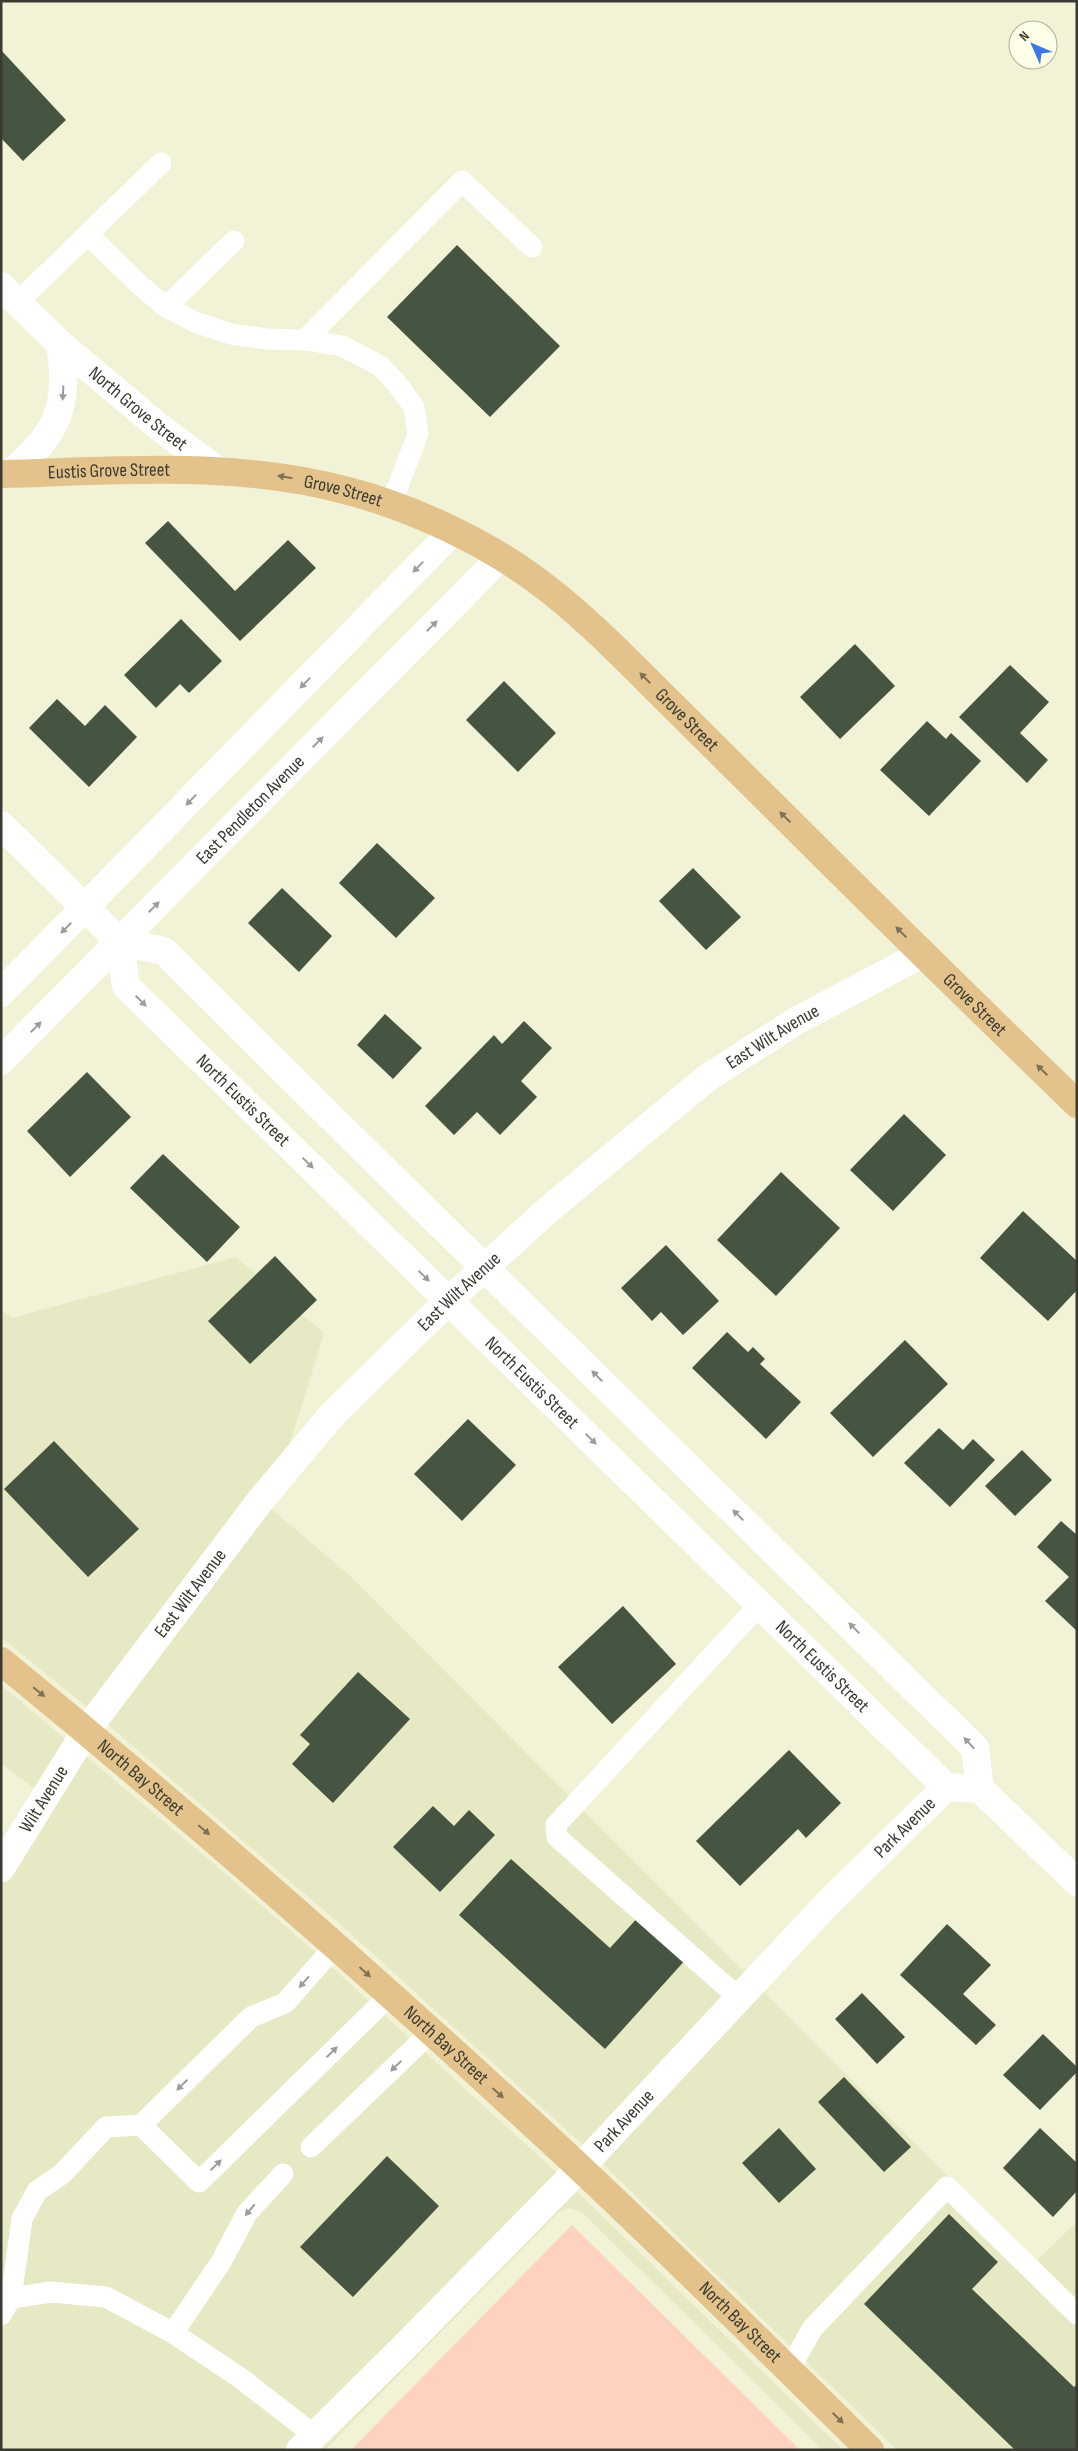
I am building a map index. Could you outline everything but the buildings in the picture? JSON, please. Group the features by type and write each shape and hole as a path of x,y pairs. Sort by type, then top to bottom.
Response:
{"main road":[{"name":"Grove Street","path":"217,470 306,480 392,504 452,532 532,577 622,655 922,954 1077,1104"},
{"name":"Eustis Grove Street","path":"5,474 217,470"},
{"name":"North Bay Street","path":"1,1661 86,1731 336,1946 431,2032 580,2168 870,2450"}],"street":[{"name":"North Grove Street","path":"9,294 60,344 160,427 217,470"},
{"name":"North Grove Street","path":"5,474 28,458 46,438 62,405 64,372 60,344"},
{"path":"1,993 452,532"},
{"name":"East Pendleton Avenue","path":"1,1061 500,558"},
{"path":"1,825 120,942 164,951 354,1140 975,1748 980,1789 1077,1882"},
{"name":"North Eustis Street","path":"120,942 126,986 946,1787"},
{"name":"East Wilt Avenue","path":"86,1731 260,1501 332,1416 448,1300 549,1209 707,1078 796,1021 922,954"},
{"name":"Wilt Avenue","path":"1,1868 86,1731"},
{"path":"946,1787 980,1789"},
{"name":"Park Avenue","path":"307,2442 580,2168 827,1904 946,1787"}],"lane":[{"path":"9,294 88,235 162,163"},
{"path":"305,340 462,180 532,247"},
{"path":"88,235 142,287 166,307 195,322 231,334 267,339 305,340 342,346 363,355 379,365 398,385 414,407 418,434 392,504"},
{"path":"166,307 234,241"},
{"path":"739,1998 557,1837 556,1825 760,1604"},
{"path":"307,2442 239,2377 173,2334 106,2297 51,2292 6,2307 22,2218 37,2191 62,2174 106,2127 141,2125 251,2017 285,2003 336,1946"},
{"path":"141,2125 199,2182 390,1995"},
{"path":"311,2147 431,2032"},
{"path":"173,2334 221,2262 246,2213 284,2174"},
{"path":"789,2370 812,2329 947,2186 1077,2314"}],"shaded area":[{"path":"236,1257 324,1333 270,1508 347,1573 1034,2263 1077,2222 1077,2450 897,2450 593,2154 348,1931 98,1716 1,1637 1,1309 12,1318"},
{"path":"1,1685 201,1853 324,1960 567,2182 843,2450 823,2450 583,2213 569,2208 559,2212 325,2450 1,2450 1,1854 48,1799 1,1763"},
{"path":"572,2225 800,2450 351,2450"}]}
